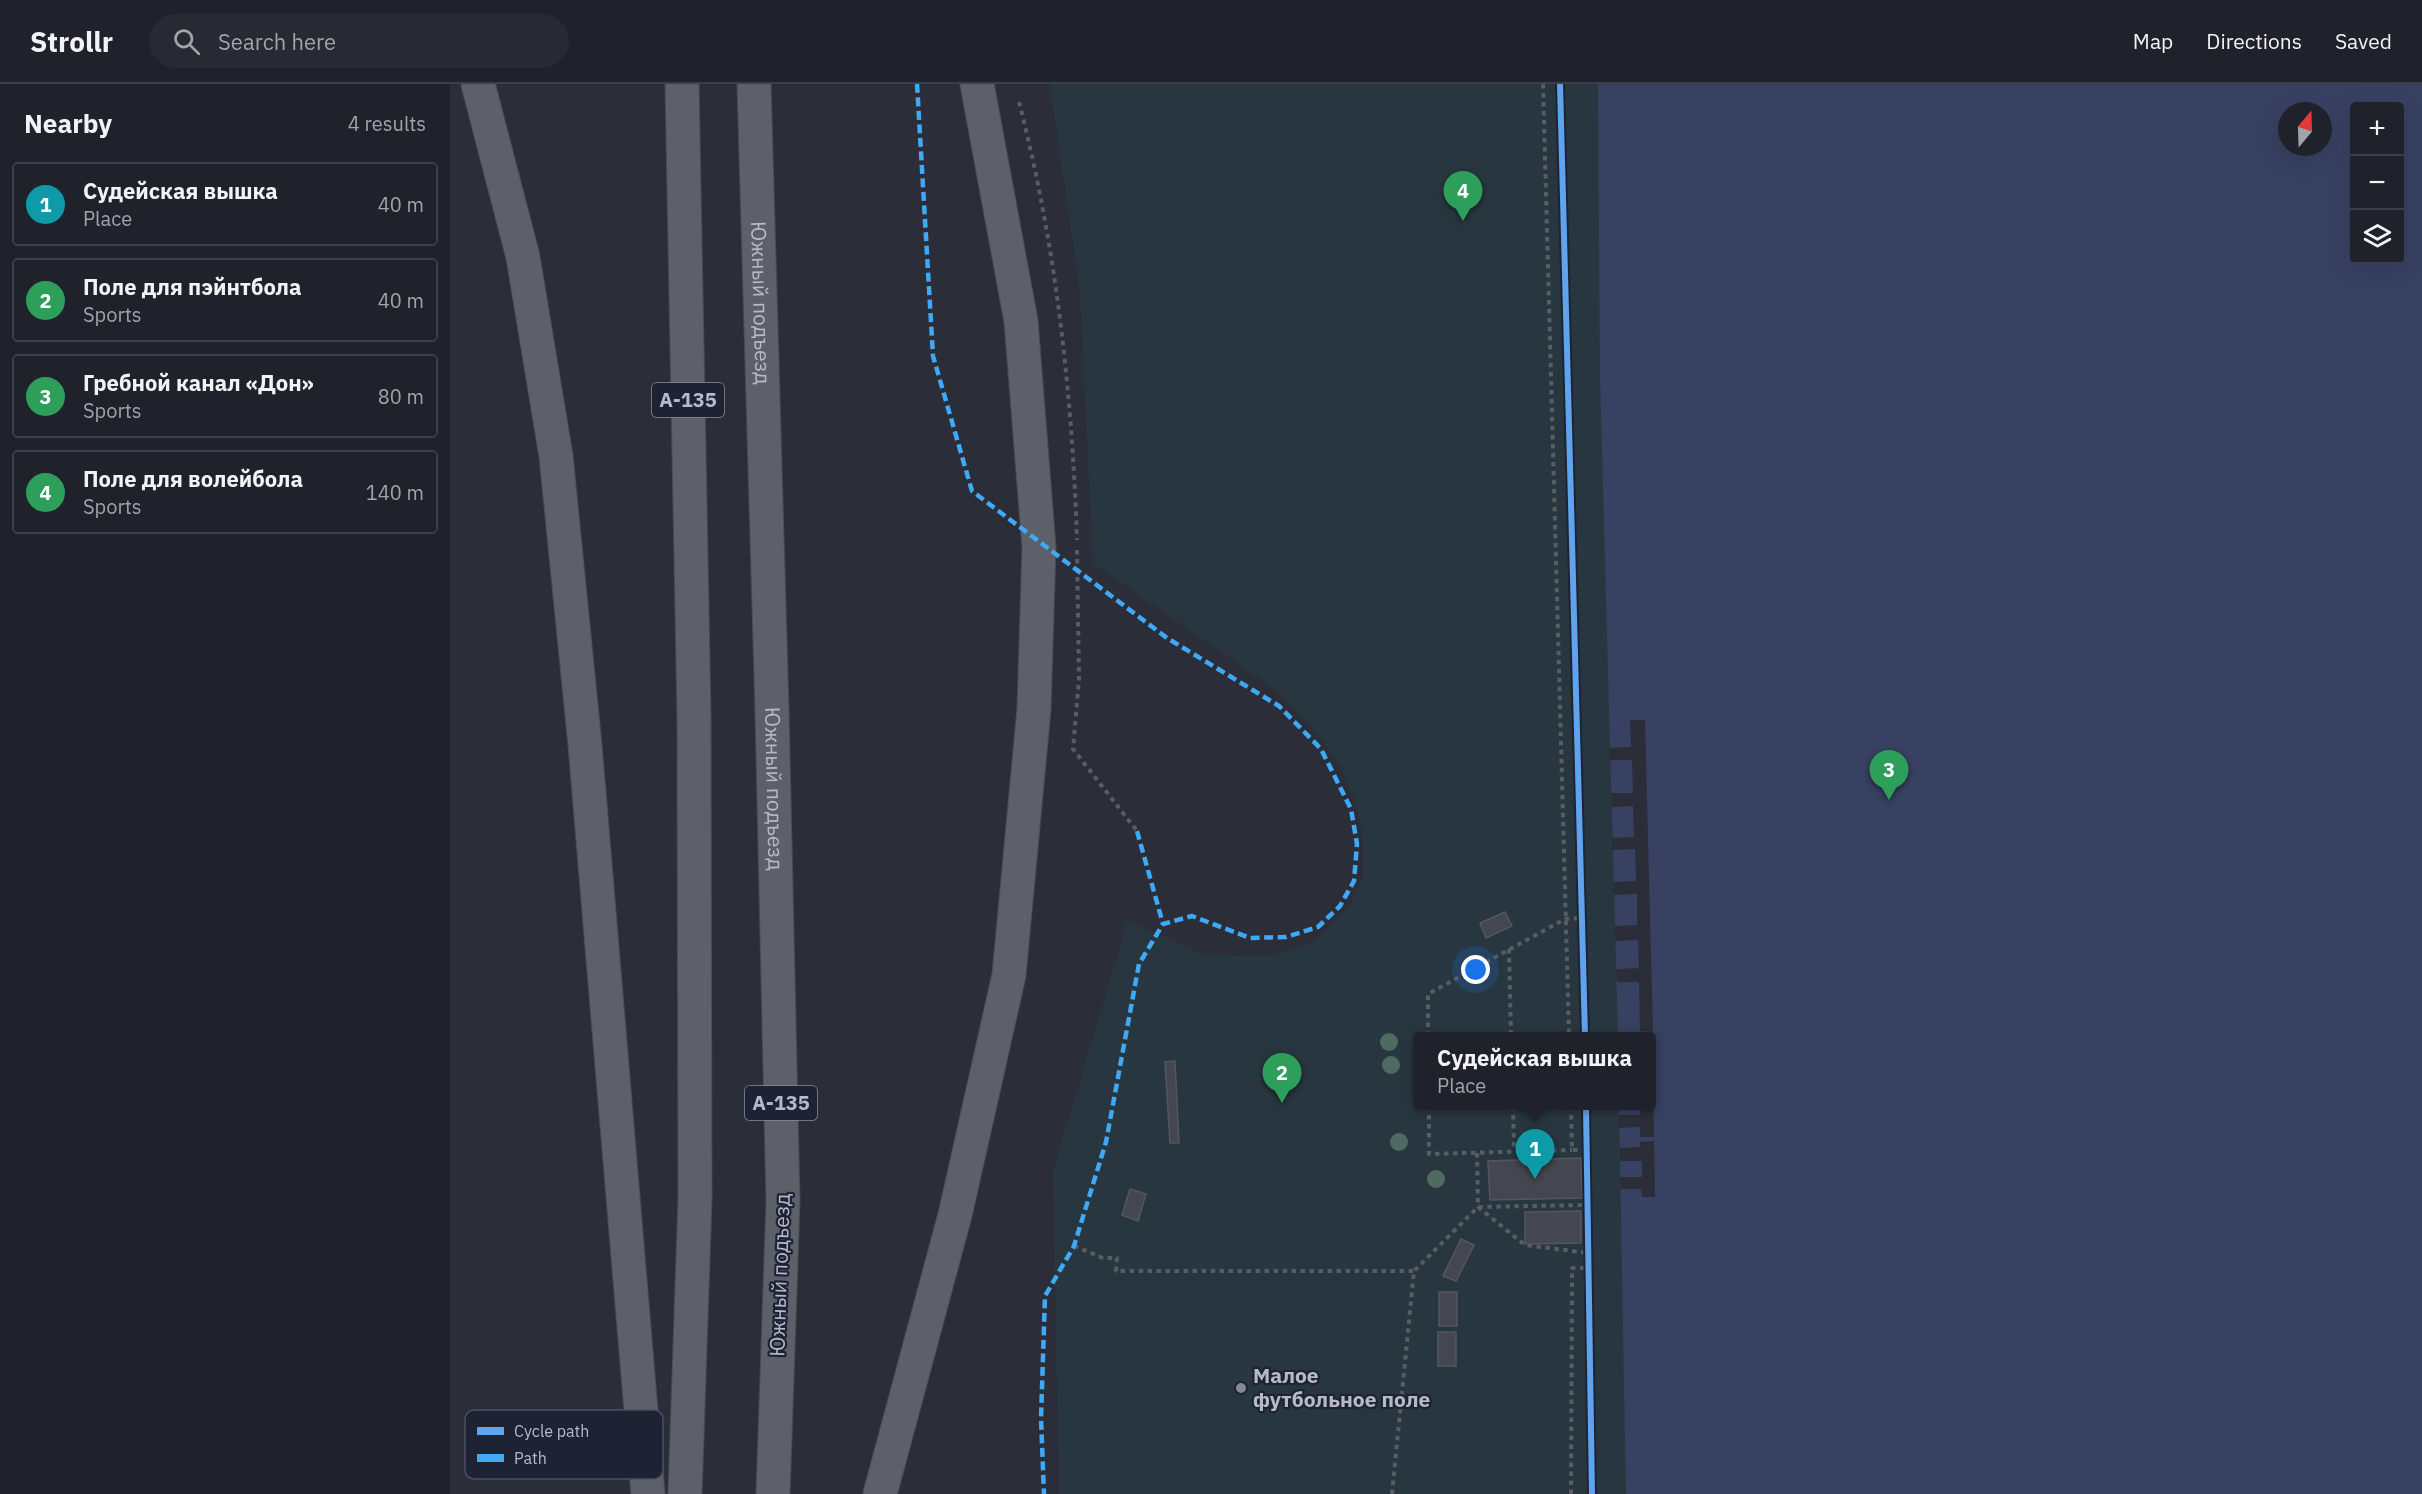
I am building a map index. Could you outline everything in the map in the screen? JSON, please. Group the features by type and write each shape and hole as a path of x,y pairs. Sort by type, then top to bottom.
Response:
{"main road":[{"path":"478,84 524,257 556,456 585,746 641,1410"},
{"name":"А-135","path":"682,84 694,715 695,1199 685,1494"},
{"name":"Южный подъезд","path":"754,84 783,1202 773,1494"},
{"path":"880,1494 955,1215 1009,975 1034,708 1039,547 1020,321 977,84"},
{"path":"647,1479 648,1494"}],"path":[{"path":"1544,84 1569,1032"},
{"path":"1073,749 1137,831"},
{"path":"1428,1032 1428,994 1566,919 1582,918"},
{"path":"1509,949 1511,1032"},
{"path":"1429,1110 1429,1154 1587,1150"},
{"path":"1513,1110 1514,1152"},
{"path":"1571,1110 1572,1150"},
{"path":"1477,1153 1478,1207 1525,1245 1588,1253"},
{"path":"1392,1494 1414,1271 1478,1207 1588,1205"},
{"path":"1074,1246 1103,1258 1117,1258 1116,1271 1414,1271"},
{"path":"1571,1494 1572,1268 1589,1268"}],"shaded area":[{"path":"1050,84 2422,84 2422,1494 1059,1494 1053,1171 1128,920 1204,955 1267,956 1313,943 1349,907 1363,877 1362,834 1357,807 1342,767 1313,728 1277,691 1093,563 1080,292"}],"water":[{"path":"1598,84 2422,84 2422,1494 1626,1494 1619,1110 1656,1110 1656,1032 1618,1032 1600,378"}],"pier":[{"path":"1630,720 1645,720 1653,1032 1640,1031 1639,982 1617,982 1616,969 1639,968 1638,940 1615,941 1615,926 1637,925 1637,894 1614,895 1613,882 1636,881 1635,849 1612,850 1612,838 1634,837 1633,806 1611,807 1611,793 1633,793 1632,760 1609,760 1609,748 1631,747"},
{"path":"1640,1110 1654,1110 1654,1137 1640,1137 1640,1127 1619,1128 1619,1115 1640,1115"},
{"path":"1654,1141 1655,1197 1642,1197 1641,1189 1621,1189 1620,1177 1642,1177 1642,1161 1620,1161 1620,1148 1640,1147 1640,1142"}],"building":[{"path":"1505,912 1512,926 1486,938 1480,923"},
{"path":"1175,1061 1179,1143 1170,1143 1165,1062"},
{"path":"1581,1158 1582,1198 1490,1200 1488,1161"},
{"path":"1130,1189 1146,1194 1138,1221 1122,1215"},
{"path":"1581,1211 1581,1243 1525,1244 1525,1212"},
{"path":"1461,1239 1474,1245 1456,1281 1443,1276"},
{"path":"1439,1292 1457,1292 1457,1326 1439,1326"},
{"path":"1438,1332 1456,1332 1456,1366 1438,1366"}],"marked path":[{"path":"917,84 933,356 972,491 1167,638 1279,706 1321,749 1351,809 1357,844 1354,881 1340,906 1318,927 1286,937 1250,938 1192,916 1163,924 1139,964 1106,1142 1074,1246 1045,1296 1041,1418 1044,1494"},
{"path":"1137,831 1163,924"}],"cycle path":[{"path":"1560,84 1585,1032"},
{"path":"1586,1110 1592,1494"}],"place":[{"name":"Поле для волейбола","path":"1463,221"},
{"name":"Гребной канал «Дон»","path":"1889,800"},
{"name":"Поле для пэйнтбола","path":"1282,1103"},
{"name":"Судейская вышка","path":"1535,1179"},
{"name":"Малое футбольное поле","path":"1241,1388"}]}
